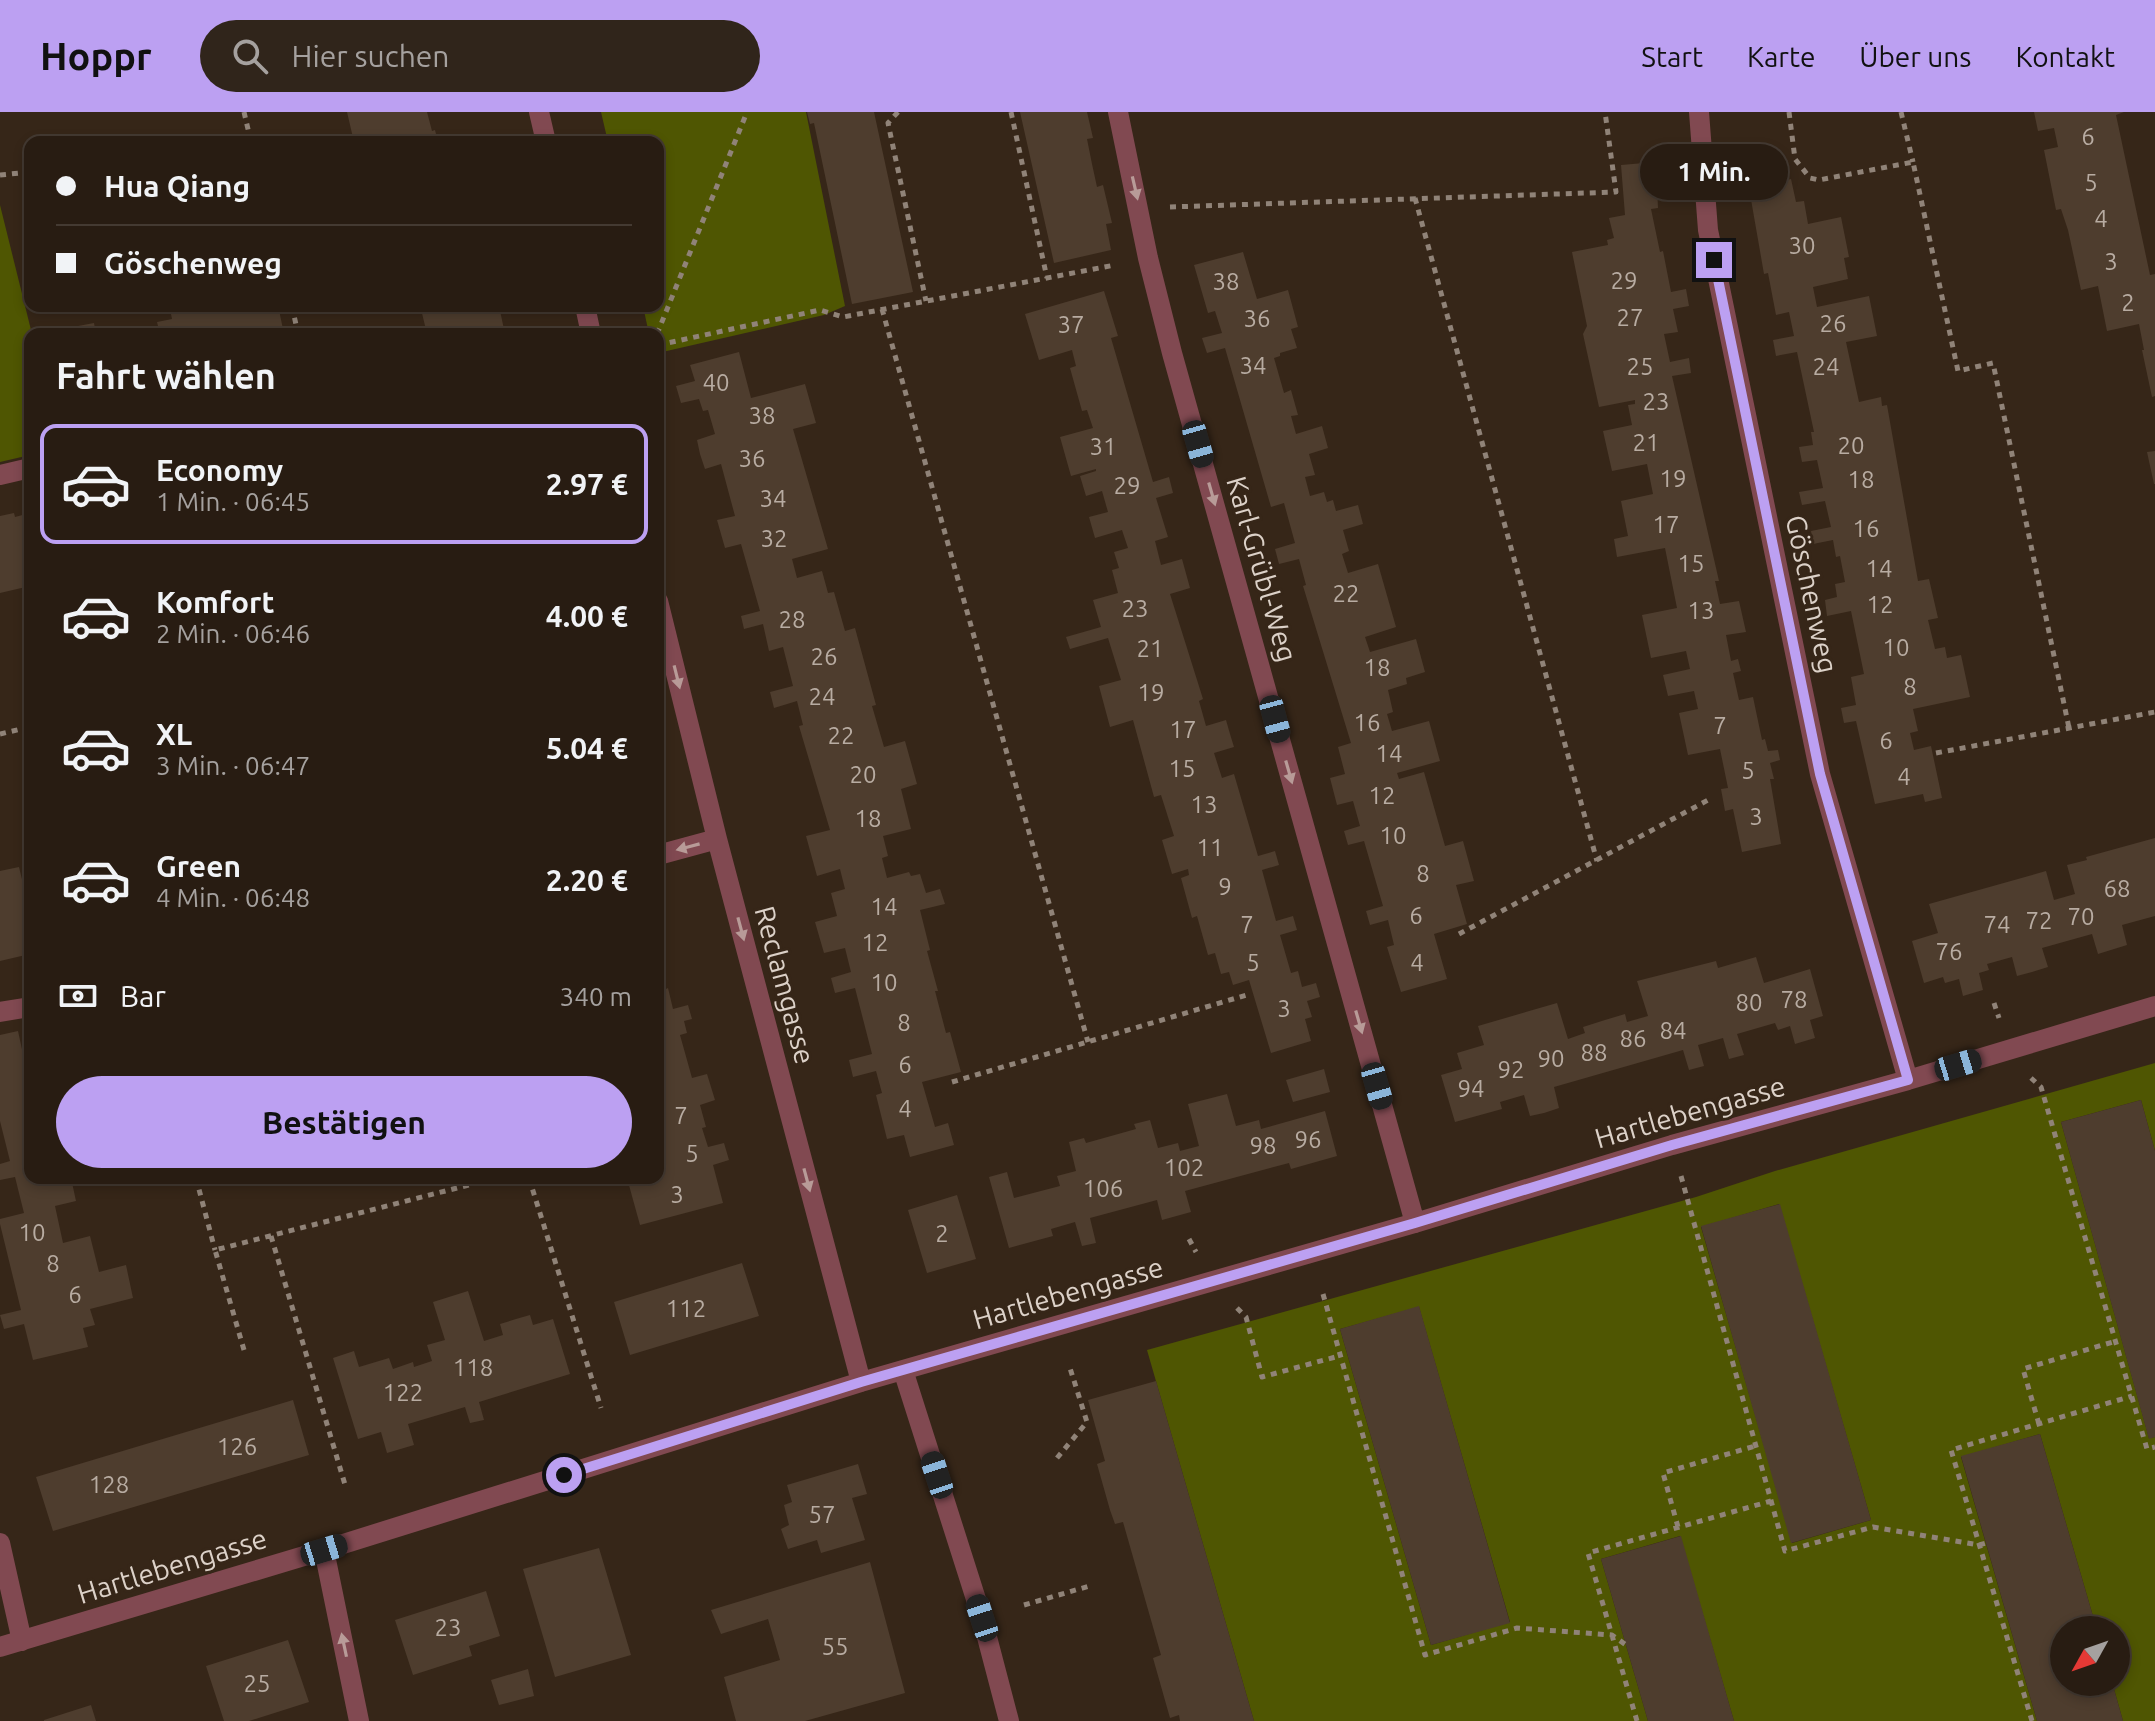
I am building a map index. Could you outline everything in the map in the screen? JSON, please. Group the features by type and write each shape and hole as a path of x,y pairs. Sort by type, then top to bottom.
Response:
{"street":[{"path":"539,112 545,136"},
{"name":"Karl-Grübl-Weg","path":"1118,112 1148,258 1415,1223"},
{"name":"Göschenweg","path":"1699,112 1708,230 1820,774 1908,1080"},
{"path":"0,475 24,469"},
{"name":"Reclamgasse","path":"664,625 717,839 861,1382"},
{"path":"664,853 717,839"},
{"name":"Hartlebengasse","path":"0,1647 324,1550 861,1382 2155,1006"},
{"path":"0,1012 24,1008"},
{"path":"903,1370 982,1618 1009,1721"},
{"path":"0,1543 22,1641"},
{"path":"324,1550 359,1721"}],"path":[{"path":"244,112 250,136"},
{"path":"659,328 747,112"},
{"path":"898,112 888,123 926,301"},
{"path":"1011,112 1047,278"},
{"path":"1139,208 1616,192 1605,112"},
{"path":"1789,112 1795,159 1810,178 1819,180 1913,162"},
{"path":"1901,112 1958,371 1993,363 2069,728"},
{"path":"0,175 24,173"},
{"path":"1415,198 1597,861"},
{"path":"664,344 820,310 843,317 1148,258"},
{"path":"882,309 1088,1042"},
{"path":"1936,753 2155,712"},
{"path":"0,734 24,728"},
{"path":"1459,934 1710,799"},
{"path":"952,1082 1250,994"},
{"path":"2041,1087 2082,1210 2147,1449 2155,1447"},
{"path":"1672,1145 1722,1313 1785,1551 1873,1527 1983,1544"},
{"path":"198,1184 244,1350"},
{"path":"215,1250 473,1184"},
{"path":"531,1184 601,1408"},
{"path":"271,1236 346,1488"},
{"path":"1323,1294 1425,1655 1517,1628 1612,1635 1626,1645"},
{"path":"1246,1317 1262,1377 1339,1356"},
{"path":"2039,1424 2023,1369 2116,1341"},
{"path":"1057,1458 1087,1422 1070,1368"},
{"path":"2032,1721 1983,1544 1951,1450 2132,1396"},
{"path":"1357,1418 1365,1415"},
{"path":"1678,1527 1663,1473 1756,1450 1765,1451"},
{"path":"1637,1721 1588,1553 1771,1501"},
{"path":"1397,1556 1404,1554"},
{"path":"1024,1605 1093,1585"}],"green space":[{"path":"601,112 806,112 845,306 824,315 664,352 664,328 648,328 644,312 664,312 664,136 607,136"},
{"path":"0,205 24,312 31,328 24,328 24,456 0,462"},
{"path":"2155,1063 2155,1151 2141,1100 2061,1122 2149,1438 2155,1437 2155,1721 2123,1721 2116,1696 2130,1696 2130,1616 2093,1616 2040,1434 1961,1457 2037,1721 1734,1721 1680,1536 1601,1559 1648,1721 1254,1721 1147,1350 1696,1197 1775,1171","holes":["1779,1204 1871,1520 1792,1543 1701,1227","1419,1307 1510,1622 1431,1645 1340,1329"]}],"building":[{"path":"347,112 427,112 436,136 353,136"},
{"path":"807,112 874,112 913,292 852,304 814,123 810,124"},
{"path":"1020,112 1087,112 1093,138 1087,139 1097,187 1103,185 1112,223 1106,224 1111,250 1054,263"},
{"path":"2034,112 2124,112 2116,115 2150,275 2155,274 2155,396 2152,397 2139,324 2107,331 2098,286 2081,290 2068,230 2061,209 2056,210 2044,150 2058,147 2054,128 2038,131"},
{"path":"1656,162 1658,208 1651,209 1660,252 1663,251 1671,292 1686,289 1689,306 1673,309 1678,332 1664,334 1670,362 1689,358 1691,373 1672,376 1719,581 1715,581 1720,604 1739,601 1746,632 1726,635 1731,661 1738,659 1741,671 1733,673 1739,700 1753,697 1762,740 1765,739 1768,751 1778,750 1780,760 1770,763 1774,779 1770,779 1781,844 1742,852 1733,809 1725,811 1721,789 1728,788 1720,749 1688,755 1679,713 1698,709 1694,691 1668,696 1663,675 1690,669 1686,651 1651,658 1642,615 1677,608 1665,548 1617,557 1614,539 1628,536 1621,501 1653,494 1647,464 1612,471 1603,431 1632,425 1628,405 1635,404 1635,400 1599,407 1583,334 1587,326 1572,252 1608,245 1607,240 1614,238 1609,218 1625,215 1621,165"},
{"path":"1791,179 1796,202 1804,201 1808,224 1841,217 1849,257 1844,258 1848,279 1813,287 1817,307 1869,296 1877,336 1846,342 1859,402 1881,397 1882,406 1887,405 1918,581 1929,579 1938,618 1928,620 1935,649 1945,647 1947,658 1961,655 1970,697 1913,709 1918,731 1910,733 1914,750 1931,746 1942,798 1925,802 1923,794 1875,804 1856,721 1844,723 1841,708 1856,705 1851,677 1864,674 1851,611 1827,616 1825,600 1837,597 1835,584 1845,582 1833,540 1813,544 1811,531 1831,527 1825,501 1802,505 1799,492 1823,488 1817,460 1802,462 1799,447 1813,445 1811,432 1814,432 1797,352 1776,356 1773,340 1794,336 1789,312 1776,315 1768,273 1764,274 1749,188"},
{"path":"1243,252 1257,299 1288,290 1298,327 1291,329 1297,348 1274,358 1284,393 1291,390 1298,415 1291,416 1296,434 1322,426 1328,448 1309,454 1315,475 1305,477 1310,496 1324,492 1327,502 1333,500 1336,511 1358,505 1363,524 1343,530 1349,551 1342,554 1348,573 1378,564 1396,627 1365,637 1370,652 1416,639 1425,672 1406,678 1407,684 1388,690 1393,712 1387,714 1392,731 1429,721 1440,761 1397,773 1399,779 1424,772 1445,846 1463,841 1474,881 1456,885 1467,924 1434,934 1447,979 1401,992 1387,947 1394,945 1388,920 1370,925 1366,911 1383,906 1364,841 1348,845 1344,831 1360,826 1353,801 1337,805 1330,778 1345,774 1338,747 1351,743 1303,586 1306,585 1299,559 1279,564 1275,549 1295,543 1284,503 1271,507 1225,348 1207,353 1202,338 1222,333 1215,311 1208,313 1194,265"},
{"path":"1104,291 1118,336 1111,338 1153,482 1169,477 1173,493 1156,498 1168,537 1155,541 1161,565 1182,559 1190,588 1170,594 1203,699 1199,701 1206,726 1226,720 1234,747 1214,753 1222,778 1234,774 1258,856 1275,851 1279,865 1262,870 1276,921 1293,916 1297,930 1280,935 1291,973 1298,971 1302,987 1316,983 1320,997 1307,1001 1312,1017 1305,1019 1311,1041 1271,1053 1249,980 1233,985 1229,972 1221,974 1215,953 1208,955 1197,916 1192,918 1181,878 1189,875 1188,869 1172,874 1162,840 1174,836 1161,795 1154,797 1133,720 1110,727 1099,686 1121,680 1108,638 1070,649 1066,637 1101,627 1093,600 1118,593 1112,570 1119,568 1114,552 1128,548 1122,530 1095,538 1089,517 1108,512 1102,491 1086,496 1080,476 1096,469 1071,476 1060,437 1093,428 1087,410 1082,411 1070,368 1076,366 1072,350 1039,360 1025,314"},
{"path":"171,312 279,312 283,328 158,328 157,322 172,319"},
{"path":"422,312 500,312 504,328 426,328"},
{"path":"94,323 95,328 68,328"},
{"path":"739,352 751,398 805,384 816,423 793,429 828,549 792,559 797,578 822,571 828,593 834,592 845,631 855,628 884,747 905,741 917,784 901,789 911,829 883,836 888,856 882,858 887,878 909,872 911,876 920,874 926,893 940,889 945,904 920,910 938,991 935,991 961,1072 922,1082 935,1127 948,1123 954,1145 910,1157 904,1135 887,1139 876,1095 882,1093 876,1071 853,1077 849,1060 872,1054 855,988 835,993 831,978 851,972 845,948 824,953 815,922 837,916 831,893 845,889 840,869 817,876 806,836 830,830 799,726 803,725 797,701 774,708 770,692 793,686 783,647 769,651 763,624 744,629 741,616 760,611 741,544 725,548 717,520 735,516 721,464 705,469 697,440 715,434 708,410 703,411 699,399 681,403 676,386 695,381 690,365"},
{"path":"2155,451 2155,484 2154,484 2147,452"},
{"path":"24,515 24,587 0,593 0,516"},
{"path":"2155,838 2155,916 2122,925 2127,945 2098,954 2092,934 2042,948 2048,967 2017,976 2012,957 1987,964 1989,970 1979,973 1983,990 1963,996 1959,979 1945,983 1943,977 1924,983 1912,941 1938,933 1929,904 2046,871 2054,900 2075,894 2067,865"},
{"path":"19,867 24,888 24,955 0,961 0,871"},
{"path":"1756,957 1764,983 1810,969 1823,1016 1810,1020 1815,1038 1795,1044 1790,1026 1778,1030 1775,1023 1737,1034 1744,1055 1729,1059 1723,1038 1698,1045 1704,1066 1689,1070 1683,1050 1554,1087 1559,1108 1544,1113 1530,1116 1524,1095 1500,1102 1502,1109 1455,1122 1441,1075 1462,1069 1457,1053 1484,1045 1478,1026 1557,1003 1568,1039 1585,1033 1583,1027 1625,1014 1627,1022 1648,1016 1637,981 1716,961 1718,968"},
{"path":"668,988 673,1009 688,1005 692,1019 684,1021 687,1033 680,1035 692,1078 707,1074 715,1100 700,1105 708,1147 724,1143 729,1160 713,1165 723,1203 640,1225 629,1184 664,1184 664,990"},
{"path":"18,1031 24,1054 24,1184 72,1184 76,1201 55,1206 63,1243 90,1236 99,1272 126,1265 133,1298 90,1309 95,1325 83,1328 88,1347 33,1360 24,1324 4,1329 0,1315 21,1310 0,1219 24,1213 15,1177 0,1180 0,1164 10,1161 0,1121 0,1035"},
{"path":"1324,1069 1330,1092 1293,1102 1286,1080"},
{"path":"1227,1094 1236,1126 1259,1120 1261,1129 1325,1111 1337,1156 1291,1169 1289,1163 1185,1191 1191,1212 1162,1220 1157,1200 1090,1218 1096,1243 1082,1246 1075,1222 1051,1229 1053,1236 1009,1248 989,1177 1007,1172 1014,1198 1060,1186 1057,1176 1076,1171 1069,1142 1084,1138 1086,1143 1136,1129 1134,1124 1150,1120 1158,1148 1178,1143 1180,1151 1199,1146 1188,1104"},
{"path":"2141,1100 2155,1151 2155,1437 2149,1439 2061,1122"},
{"path":"957,1195 976,1259 927,1273 908,1210"},
{"path":"1780,1204 1871,1520 1791,1543 1701,1226"},
{"path":"742,1263 759,1316 630,1355 614,1302"},
{"path":"468,1291 484,1341 503,1335 500,1324 530,1315 533,1325 553,1319 570,1374 479,1402 484,1420 470,1423 465,1407 408,1424 414,1445 387,1453 381,1432 358,1439 333,1358 354,1351 359,1367 389,1358 393,1369 413,1362 414,1367 432,1361 427,1345 445,1340 433,1302"},
{"path":"1419,1306 1510,1623 1431,1645 1340,1329"},
{"path":"1156,1381 1254,1721 1180,1721 1179,1715 1170,1718 1153,1658 1161,1655 1123,1522 1115,1524 1110,1510 1097,1464 1105,1461 1088,1400"},
{"path":"293,1400 309,1455 53,1531 36,1477"},
{"path":"2040,1434 2093,1616 2050,1616 2050,1696 2116,1696 2123,1721 2037,1721 1961,1456"},
{"path":"858,1464 867,1494 852,1498 865,1540 821,1553 817,1540 788,1549 781,1529 789,1525 784,1505 792,1502 787,1485"},
{"path":"1681,1536 1734,1721 1648,1721 1601,1559"},
{"path":"599,1548 631,1655 555,1677 523,1569"},
{"path":"870,1562 905,1693 805,1721 736,1721 724,1677 780,1660 768,1619 721,1634 711,1610"},
{"path":"486,1591 500,1636 469,1646 472,1656 413,1675 395,1620"},
{"path":"288,1640 309,1702 249,1721 224,1721 206,1666"},
{"path":"528,1669 534,1696 499,1705 491,1680"},
{"path":"91,1705 96,1721 44,1721 44,1720"}],"route":[{"path":"564,1475 861,1382 1415,1223 1672,1145 1908,1080 1820,774 1714,260"}]}
